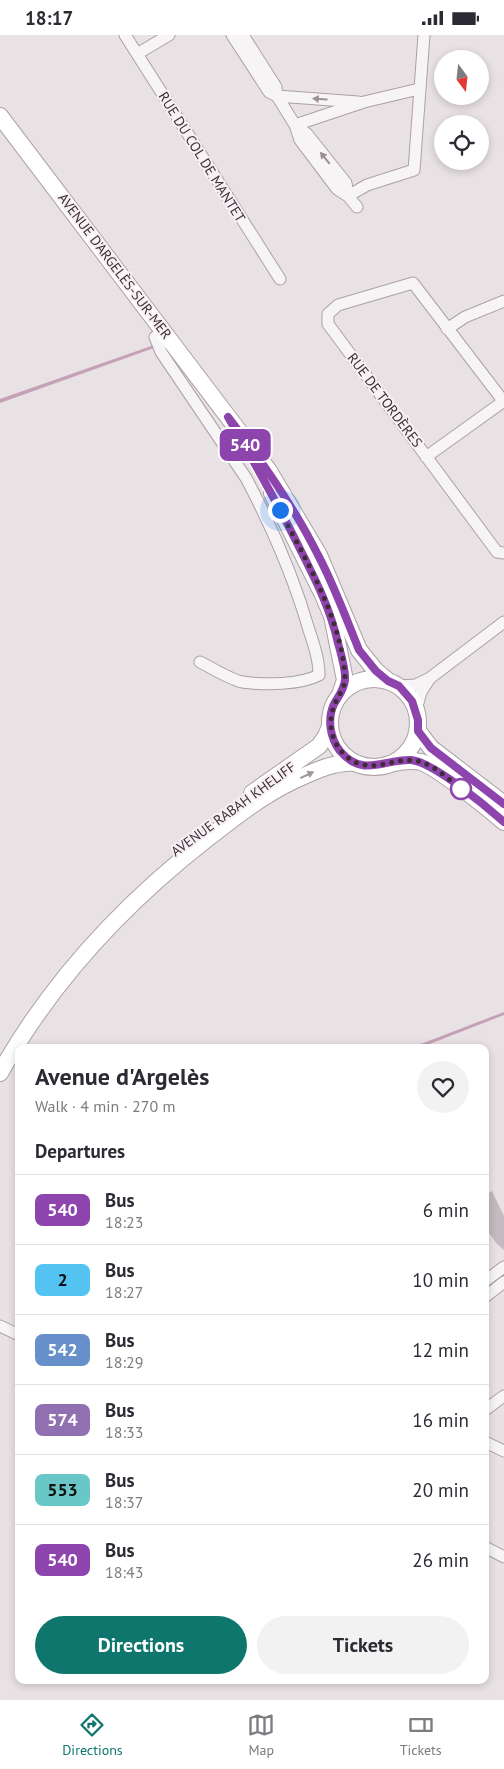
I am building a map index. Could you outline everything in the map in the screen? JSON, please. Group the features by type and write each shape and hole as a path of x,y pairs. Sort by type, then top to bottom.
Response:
{"main road":[{"name":"AVENUE D'ARGELÈS-SUR-MER","path":"0,116 269,471 319,555 359,650 376,671 393,684"},
{"name":"AVENUE D'ARGELÈS-SUR-MER","path":"228,417 273,495 332,616 345,680 340,695"},
{"path":"389,764 408,751 414,741 418,731 416,710 412,701 393,684 375,679 362,681 350,686 334,704 330,726 336,744 348,758 356,763 372,766 389,764 410,760 423,763 504,822"},
{"name":"AVENUE RABAH KHELIFF","path":"0,1054 39,995 78,947 130,891 192,837 319,746 330,726"},
{"path":"418,731 431,748 504,804"},
{"name":"AVENUE RABAH KHELIFF","path":"19,1044 46,1002 109,928 166,873 234,818 281,787 330,766 344,762 356,763"},
{"name":"AVENUE RABAH KHELIFF","path":"0,1073 15,1050"}],"street":[{"name":"RUE DU COL DE MANTET","path":"125,35 280,279"},
{"path":"137,54 168,35"},
{"path":"232,35 269,92 277,96 364,102"},
{"path":"243,35 276,87 277,96 294,125 300,140 337,189 348,196 357,207"},
{"path":"348,196 367,185 414,170 424,35"},
{"path":"294,125 364,102 419,89"},
{"name":"RUE DE TORDÈRES","path":"447,329 413,283 338,305 328,314 328,324 497,552 504,553"},
{"path":"426,457 504,401 447,329 465,317 504,301"},
{"path":"155,337 161,352 246,478 256,496 289,568 319,665 319,675 309,680 288,683 241,682 200,662"},
{"path":"393,684 416,685 430,678 504,622"},
{"path":"416,710 421,693 430,678"},
{"path":"489,1278 504,1267"},
{"path":"489,1294 504,1283"},
{"path":"0,1326 15,1333"},
{"path":"489,1407 504,1396"},
{"path":"489,1444 504,1451"},
{"path":"489,1549 504,1557"}],"shaded area":[{"path":"154,345 170,349 154,348 0,403 0,399"},
{"path":"504,1012 504,1015 430,1044 421,1044"}],"building":[{"path":"492,1191 504,1216 504,1250 489,1233 489,1193"}],"bus line":[{"name":"540","path":"504,804 423,740 418,731 418,720 412,701 399,686 388,681 376,671 359,650 319,555 269,471 228,417 273,495 332,616 345,680 340,695 334,704 330,726 332,735 341,752 356,763 367,766 378,766 410,760 423,763 504,822"}],"route":[{"path":"280,510 332,616 345,680 340,695 334,704 330,726 332,735 341,752 356,763 367,766 378,766 410,760 423,763 461,789"}]}
